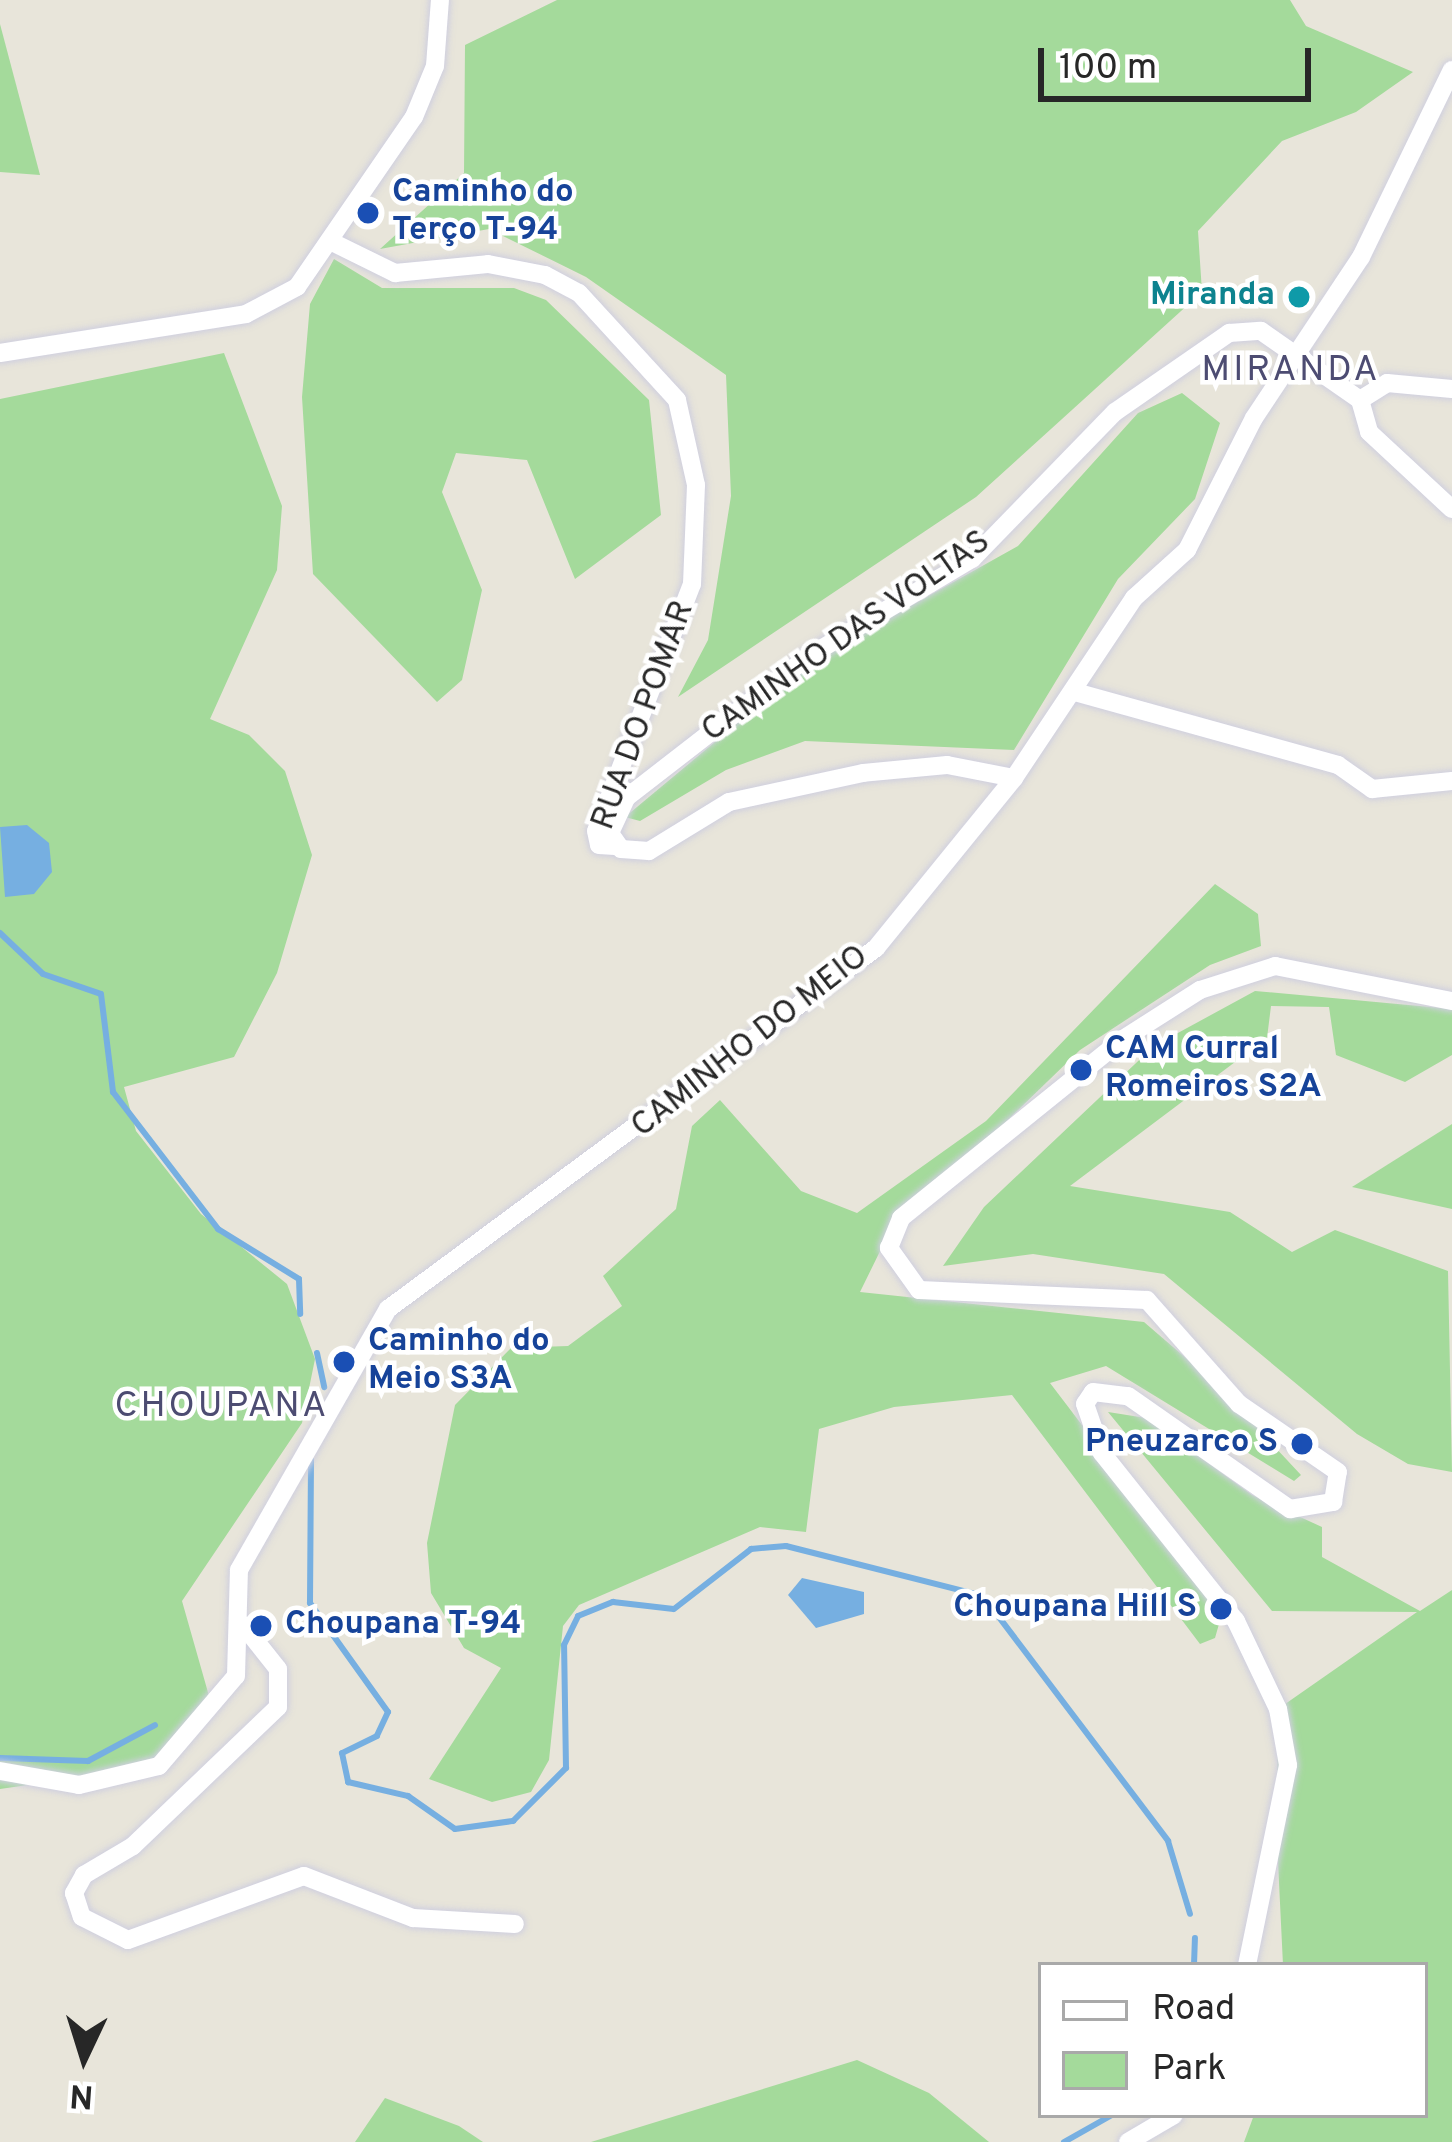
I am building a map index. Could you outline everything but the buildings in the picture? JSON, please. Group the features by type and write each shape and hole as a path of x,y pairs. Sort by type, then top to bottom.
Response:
{"street":[{"path":"0,353 246,314 298,287 336,244 436,66 440,0"},
{"name":"CAMINHO DO MEIO","path":"0,1771 79,1785 159,1766 236,1676 243,1625 239,1570 388,1309 876,948 1014,778 1134,598 1187,550 1361,257 1452,70"},
{"name":"RUA DO POMAR","path":"336,244 395,273 488,264 545,275 579,293 677,400 696,485 692,584 596,831 599,845 615,845"},
{"name":"CAMINHO DAS VOLTAS","path":"615,845 610,824 626,798 809,656 972,559 1114,412 1239,330 1261,331 1296,360 1360,400"},
{"path":"1452,388 1387,383 1360,400 1369,432 1452,508"},
{"path":"1075,692 1338,765 1372,789 1452,781"},
{"path":"615,845 650,851 729,802 863,773 947,765 1014,778"},
{"path":"1247,1962 1288,1766 1278,1709 1236,1621 1102,1453 1085,1404 1093,1392 1128,1396 1291,1510 1333,1502 1338,1472 1239,1404 1147,1300 919,1290 889,1249 901,1218 1123,1039 1200,990 1275,966 1452,1001"},
{"path":"243,1625 278,1669 278,1707 134,1846 84,1875 74,1892 82,1917 128,1940 304,1876 372,1908 515,1924"},
{"path":"1128,2142 1169,2118"}],"green space":[{"path":"557,0 1290,0 1306,26 1413,72 1356,112 1282,141 1198,231 1202,292 976,497 678,697 708,640 731,496 726,375 586,277 489,229 380,249 464,173 465,45"},
{"path":"0,24 40,175 0,172"},
{"path":"334,259 382,288 514,288 546,300 649,400 661,515 575,579 527,460 456,453 442,492 482,590 462,680 437,702 313,574 302,397 310,304"},
{"path":"224,353 282,506 277,570 210,719 249,735 285,771 312,855 277,973 234,1057 124,1087 136,1131 201,1214 287,1284 315,1359 302,1423 182,1601 213,1710 159,1766 0,1789 0,399"},
{"path":"1182,393 1220,423 1195,499 1118,579 1014,750 805,741 726,770 640,821 625,817 812,661 1018,546 1138,413"},
{"path":"1215,884 1258,914 1261,946 1210,965 1080,1050 887,1237 860,1292 1144,1322 1216,1384 1301,1475 1294,1481 1106,1366 1050,1383 1223,1610 1215,1638 1200,1644 1012,1395 894,1407 819,1429 806,1532 760,1527 579,1605 563,1626 549,1760 531,1792 492,1802 429,1779 501,1668 464,1648 431,1593 427,1543 455,1405 511,1348 568,1346 622,1306 603,1276 676,1209 692,1126 720,1100 801,1191 857,1213 986,1121"},
{"path":"1255,991 1452,1009 1452,1055 1405,1082 1336,1055 1329,1007 1271,1006 1267,1038 1070,1186 1230,1212 1292,1252 1335,1230 1448,1271 1452,1472 1408,1464 1357,1434 1164,1274 1033,1254 943,1266 984,1207 1154,1046"},
{"path":"1452,1124 1452,1209 1352,1187"},
{"path":"1108,1412 1146,1418 1252,1495 1322,1527 1322,1557 1420,1611 1452,1590 1452,2142 1244,2142 1253,2118 1428,2118 1428,1962 1283,1962 1277,1841 1278,1709 1417,1612 1272,1611"},
{"path":"857,2060 929,2093 989,2142 591,2142"},
{"path":"385,2098 459,2126 483,2142 355,2142"}],"water":[{"path":"27,825 49,843 52,872 34,894 5,897 0,827"},
{"path":"802,1578 864,1592 864,1614 816,1628 788,1595"}],"waterway":[{"path":"0,933 43,974 101,994 113,1092 218,1229 299,1279 300,1314"},
{"path":"317,1353 324,1387"},
{"path":"311,1460 310,1603 388,1712 377,1736 342,1753 348,1782 408,1796 455,1829 513,1821 566,1768 564,1645 578,1616 613,1602 674,1609 751,1549 786,1546 983,1596 1168,1841 1190,1914"},
{"path":"0,1758 88,1761 155,1725"},
{"path":"1194,1962 1195,1938"},
{"path":"1064,2142 1107,2118"}],"place":[{"name":"Caminho do Terço T-94","path":"368,213"},
{"name":"Miranda","path":"1299,297"},
{"name":"CAM Curral Romeiros S2A","path":"1081,1070"},
{"name":"Caminho do Meio S3A","path":"344,1362"},
{"name":"Pneuzarco S","path":"1302,1444"},
{"name":"Choupana Hill S","path":"1221,1609"},
{"name":"Choupana T-94","path":"261,1626"}],"district":[{"name":"MIRANDA","path":"1291,372"},
{"name":"CHOUPANA","path":"222,1408"}]}
